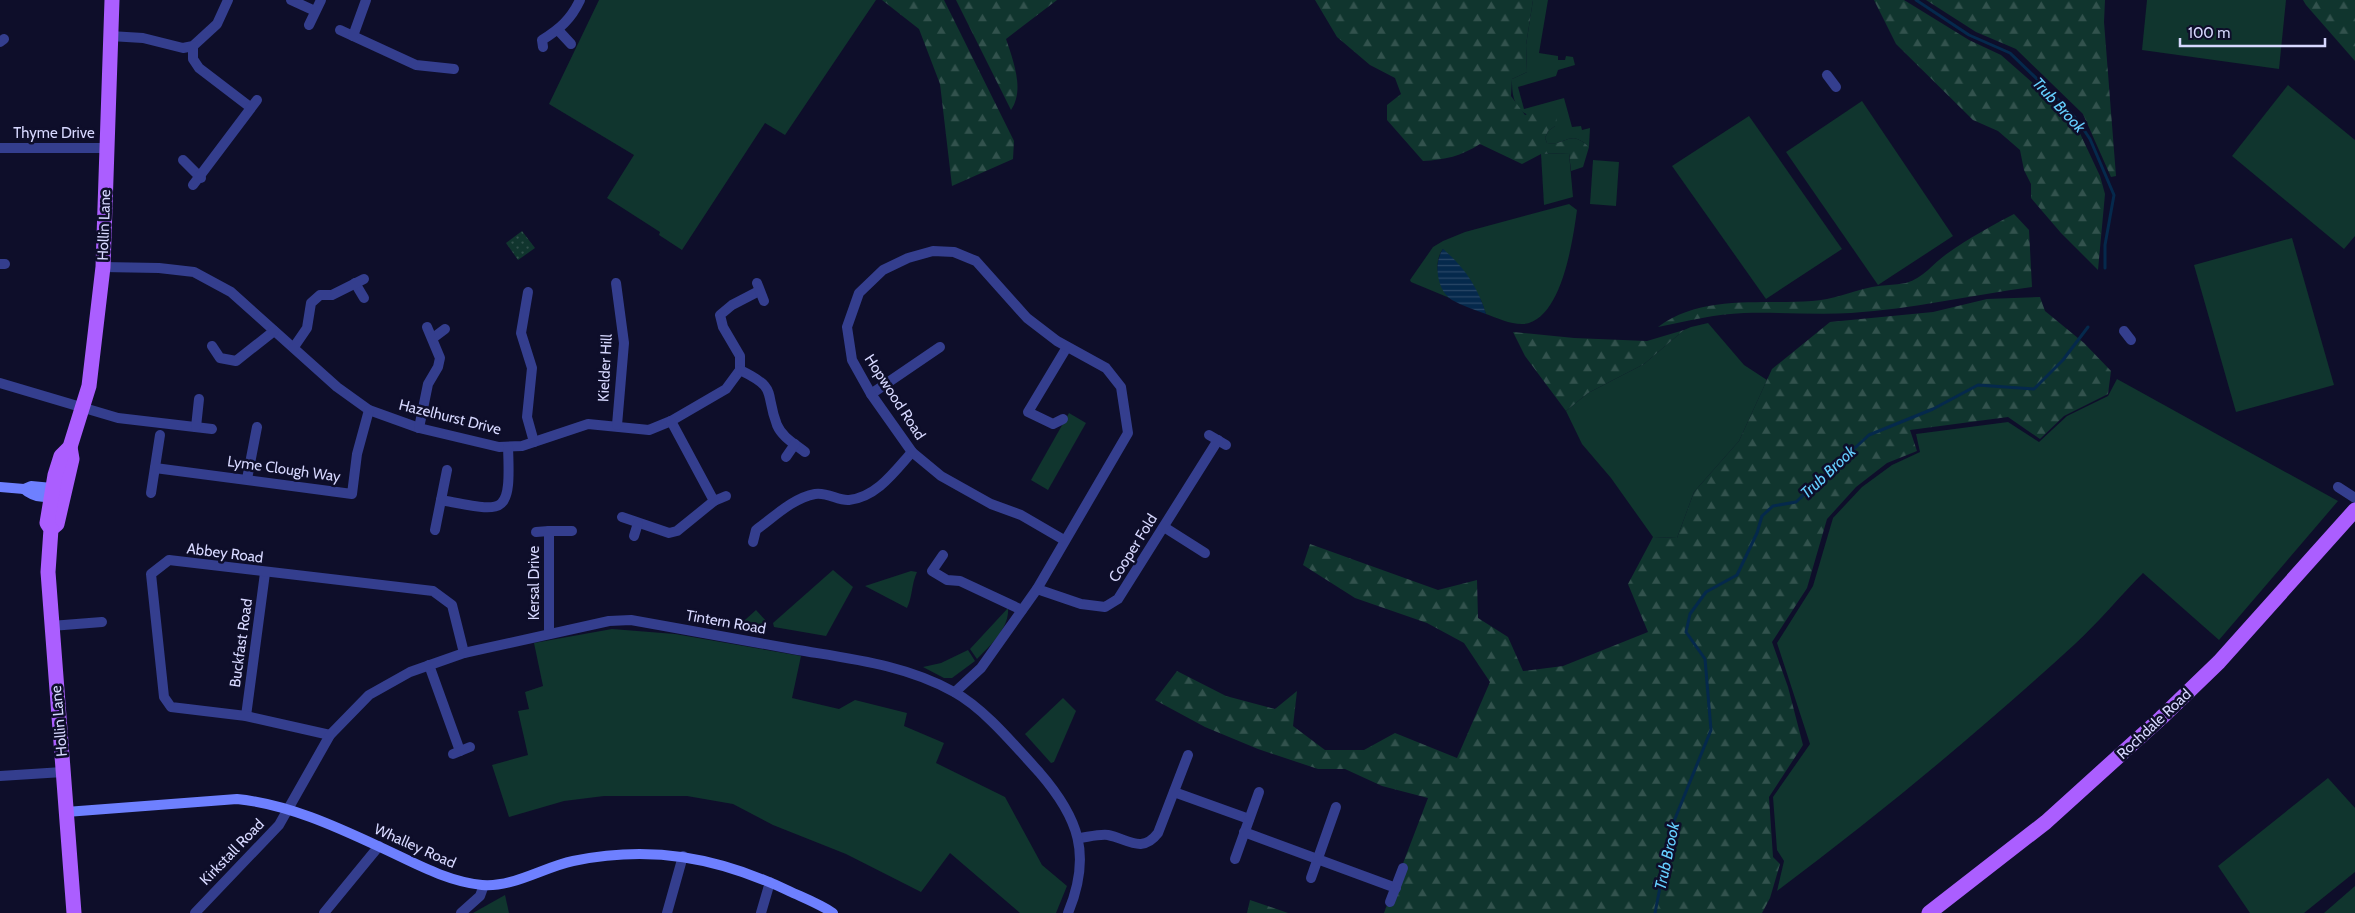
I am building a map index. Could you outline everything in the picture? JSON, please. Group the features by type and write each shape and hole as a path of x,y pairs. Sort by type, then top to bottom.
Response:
{"main road":[{"name":"Hollin Lane","path":"74,913 51,626 48,572 51,529 47,523 55,494 61,456 70,447 89,386 103,267 112,0"},
{"name":"Rochdale Road","path":"1928,913 2046,822 2161,718 2219,662 2355,510"}],"street":[{"path":"110,36 143,38 183,48 193,46 217,24 228,0"},
{"path":"291,0 315,11"},
{"path":"309,25 321,0"},
{"path":"353,36 366,0"},
{"path":"543,46 542,40 558,30 572,16 580,0"},
{"path":"340,30 416,65 454,69"},
{"path":"558,30 572,44"},
{"path":"183,160 197,181 253,103 199,68 192,59 193,46"},
{"path":"1827,75 1836,87"},
{"name":"Thyme Drive","path":"0,148 107,148"},
{"name":"Hopwood Road","path":"955,692 981,668 1037,589 1128,433 1121,387 1106,368 1067,346 1027,318 976,261 954,252 933,251 908,258 883,270 857,289 846,327 852,360 871,394 912,452 941,476 991,504 1021,515 1064,540"},
{"name":"Hazelhurst Drive","path":"103,267 159,268 194,272 231,292 337,387 369,410 419,428 499,447 534,442 562,431 588,424 616,425 649,430 671,422 726,389 740,370"},
{"path":"294,347 307,328 311,303 320,295 332,295 359,281 364,298"},
{"name":"Kielder Hill","path":"616,283 614,303 624,343 616,425"},
{"path":"764,301 758,287 720,315 723,327 740,356 740,370 761,380 768,390 777,425 784,435 805,452"},
{"path":"528,292 520,307 521,333 532,368 527,417 534,442"},
{"path":"419,428 428,384 438,367 440,358 427,327"},
{"path":"433,338 445,329"},
{"path":"212,346 220,358 236,361 274,331"},
{"path":"2124,331 2131,340"},
{"path":"1063,419 1054,424 1028,412 1067,346"},
{"path":"871,394 940,347"},
{"path":"0,383 72,406 84,407 118,418 212,429"},
{"path":"196,427 200,399"},
{"name":"Lyme Clough Way","path":"156,468 352,494 357,454 369,410"},
{"path":"671,422 714,501"},
{"path":"246,479 260,442 257,427"},
{"path":"151,493 160,435"},
{"name":"Cooper Fold","path":"1037,589 1080,604 1105,607 1118,599 1217,440"},
{"path":"786,457 795,444"},
{"path":"441,500 487,509 499,507 508,492 508,447"},
{"path":"753,542 756,530 801,499 816,494 832,495 848,500 865,496 880,487 912,452"},
{"path":"435,530 447,470"},
{"path":"2338,486 2355,498"},
{"path":"0,488 24,489 31,495 55,494"},
{"path":"622,517 669,534 678,531 714,501 726,496"},
{"path":"634,536 638,523"},
{"path":"1164,527 1204,553"},
{"name":"Kersal Drive","path":"536,532 572,530"},
{"name":"Kersal Drive","path":"549,532 549,634"},
{"path":"943,556 932,571 947,580 960,581 1022,610"},
{"name":"Abbey Road","path":"330,735 246,716 171,707 164,698 151,574 169,560 265,573 433,591 452,604 464,653"},
{"name":"Buckfast Road","path":"246,716 265,573"},
{"name":"Tintern Road","path":"289,810 330,735 369,695 429,665 464,653 609,621 631,620 897,667 955,692 970,703 1013,744 1048,782 1067,809 1080,838 1076,894 1068,913"},
{"path":"51,626 102,622"},
{"path":"429,665 461,751"},
{"path":"1080,838 1103,834 1131,843 1147,843 1158,832 1188,756"},
{"path":"0,776 63,772"},
{"path":"1174,792 1249,820"},
{"path":"1235,859 1259,792"},
{"name":"Whalley Road","path":"66,812 237,799 289,810 379,846 439,875 484,885 507,882 571,862 614,854 648,853 683,856 733,868 770,882 833,913"},
{"path":"1310,878 1336,807"},
{"name":"Kirkstall Road","path":"195,913 273,832 289,810"},
{"path":"1244,832 1396,888"},
{"path":"324,913 379,846"},
{"path":"667,913 683,856"},
{"path":"1390,902 1403,868"},
{"path":"761,913 770,882"},
{"path":"461,913 480,896 484,885"}],"green space":[{"path":"599,0 876,0 785,135 765,123 682,250 659,235 660,232 607,198 634,155 549,104"},
{"path":"882,0 944,0 1014,141 1013,159 952,186 940,84 919,29"},
{"path":"956,0 1057,0 1006,39 1014,65 1017,84 1015,102 1011,110"},
{"path":"1315,0 1533,0 1526,45 1527,72 1512,79 1511,96 1525,115 1534,111 1546,110 1557,119 1555,126 1548,131 1545,138 1547,143 1572,138 1582,141 1589,147 1583,167 1571,171 1569,153 1541,154 1522,164 1480,144 1453,157 1423,161 1387,120 1387,105 1401,94 1395,78 1370,65 1337,37"},
{"path":"1533,0 1548,0 1539,53 1558,56 1558,60 1565,60 1566,56 1573,57 1575,65 1558,70 1556,76 1518,87 1524,109 1564,98 1572,127 1581,126 1582,130 1590,128 1589,147 1582,141 1572,138 1547,143 1545,138 1548,131 1555,126 1528,116 1522,112 1514,100 1512,79 1527,72 1526,45"},
{"path":"1874,0 1904,0 1969,40 2001,55 2057,104 2077,127 2100,176 2105,194 2098,270 2061,233 2031,198 2031,184 2024,170 2020,150 1998,131 1973,120 1896,44"},
{"path":"1926,0 2105,0 2104,22 2116,176 2111,177 2083,114 2016,49 1976,32"},
{"path":"2147,0 2286,0 2279,69 2142,50"},
{"path":"2303,0 2355,0 2355,61 2306,5"},
{"path":"2288,85 2355,140 2355,236 2344,249 2232,156"},
{"path":"1862,101 1953,236 1878,285 1786,152"},
{"path":"1749,116 1842,249 1766,299 1672,166"},
{"path":"1569,153 1573,197 1544,205 1541,154"},
{"path":"1593,160 1619,162 1616,206 1590,204"},
{"path":"1569,204 1577,210 1563,276 1548,309 1537,319 1519,324 1486,314 1481,300 1443,249 1438,261 1438,275 1444,289 1452,299 1410,280 1433,247 1443,241 1465,232"},
{"path":"2014,214 2029,230 2032,287 1874,311 1838,314 1733,314 1701,318 1658,327 1675,317 1713,305 1820,300 1872,287 1906,283 1918,278 1964,242"},
{"path":"522,231 535,248 518,260 506,243"},
{"path":"2292,238 2334,385 2236,412 2194,265"},
{"path":"2040,297 2045,311 2084,343 2111,371 2108,394 2064,416 2040,439 2008,417 1910,430 1917,451 1887,463 1856,487 1827,519 1807,588 1772,642 1788,687 1803,745 1769,797 1773,857 1780,864 1770,898 1762,913 1384,913 1428,798 1382,786 1345,769 1318,769 1258,749 1205,727 1155,700 1177,671 1226,696 1275,709 1297,691 1293,726 1325,750 1364,750 1395,733 1457,758 1490,682 1464,643 1427,623 1355,598 1303,565 1310,544 1438,590 1477,580 1478,618 1508,637 1523,671 1563,666 1648,632 1628,584 1653,537 1677,538 1694,492 1739,441 1772,369 1830,322 1933,312 1987,299"},
{"path":"1708,323 1744,365 1767,380 1739,441 1694,492 1677,538 1653,537 1611,478 1582,444 1566,411 1588,393 1644,364 1684,330"},
{"path":"1684,330 1644,364 1588,393 1566,411 1525,356 1513,332 1574,338 1647,341"},
{"path":"2117,379 2338,501 2219,640 2143,573 2084,636 2003,708 1892,802 1777,891 1784,861 1777,850 1773,797 1810,744 1777,643 1813,586 1833,518 1862,487 1892,465 1920,452 1916,434 2008,422 2039,442 2067,416 2108,396"},
{"path":"1069,413 1086,423 1048,490 1031,480"},
{"path":"833,570 853,587 826,636 774,627 773,623"},
{"path":"911,571 917,572 907,608 865,586"},
{"path":"1008,608 1006,622 1002,629 977,659 970,649"},
{"path":"756,610 768,623 752,632 735,629"},
{"path":"612,629 675,634 801,656 792,698 839,709 855,700 907,713 904,726 944,743 936,763 1005,797 1042,865 1067,886 1056,913 1020,913 950,853 921,892 846,854 773,825 733,804 687,796 604,796 564,801 509,817 492,765 528,755 518,711 529,709 525,692 543,686 534,643"},
{"path":"968,650 975,661 952,678 944,678 923,667 941,663"},
{"path":"1063,698 1076,711 1054,762 1051,763 1025,734"},
{"path":"2328,778 2355,808 2355,872 2304,913 2250,913 2218,866"},
{"path":"2355,886 2355,913 2324,913"},
{"path":"505,895 509,913 473,913"},
{"path":"1250,900 1288,913 1247,913"}],"water":[{"path":"1443,249 1469,278 1479,295 1486,314 1452,300 1443,290 1437,269"}],"waterway":[{"name":"Trub Brook","path":"1916,0 1969,35 2010,53 2078,121 2090,139 2114,195 2105,245 2105,268"},
{"name":"Trub Brook","path":"1655,913 1672,826 1711,730 1705,659 1686,632 1690,614 1706,592 1737,575 1757,533 1762,516 1773,506 1796,502 1869,435 1933,409 1978,385 2034,389 2063,360 2088,327"}]}
